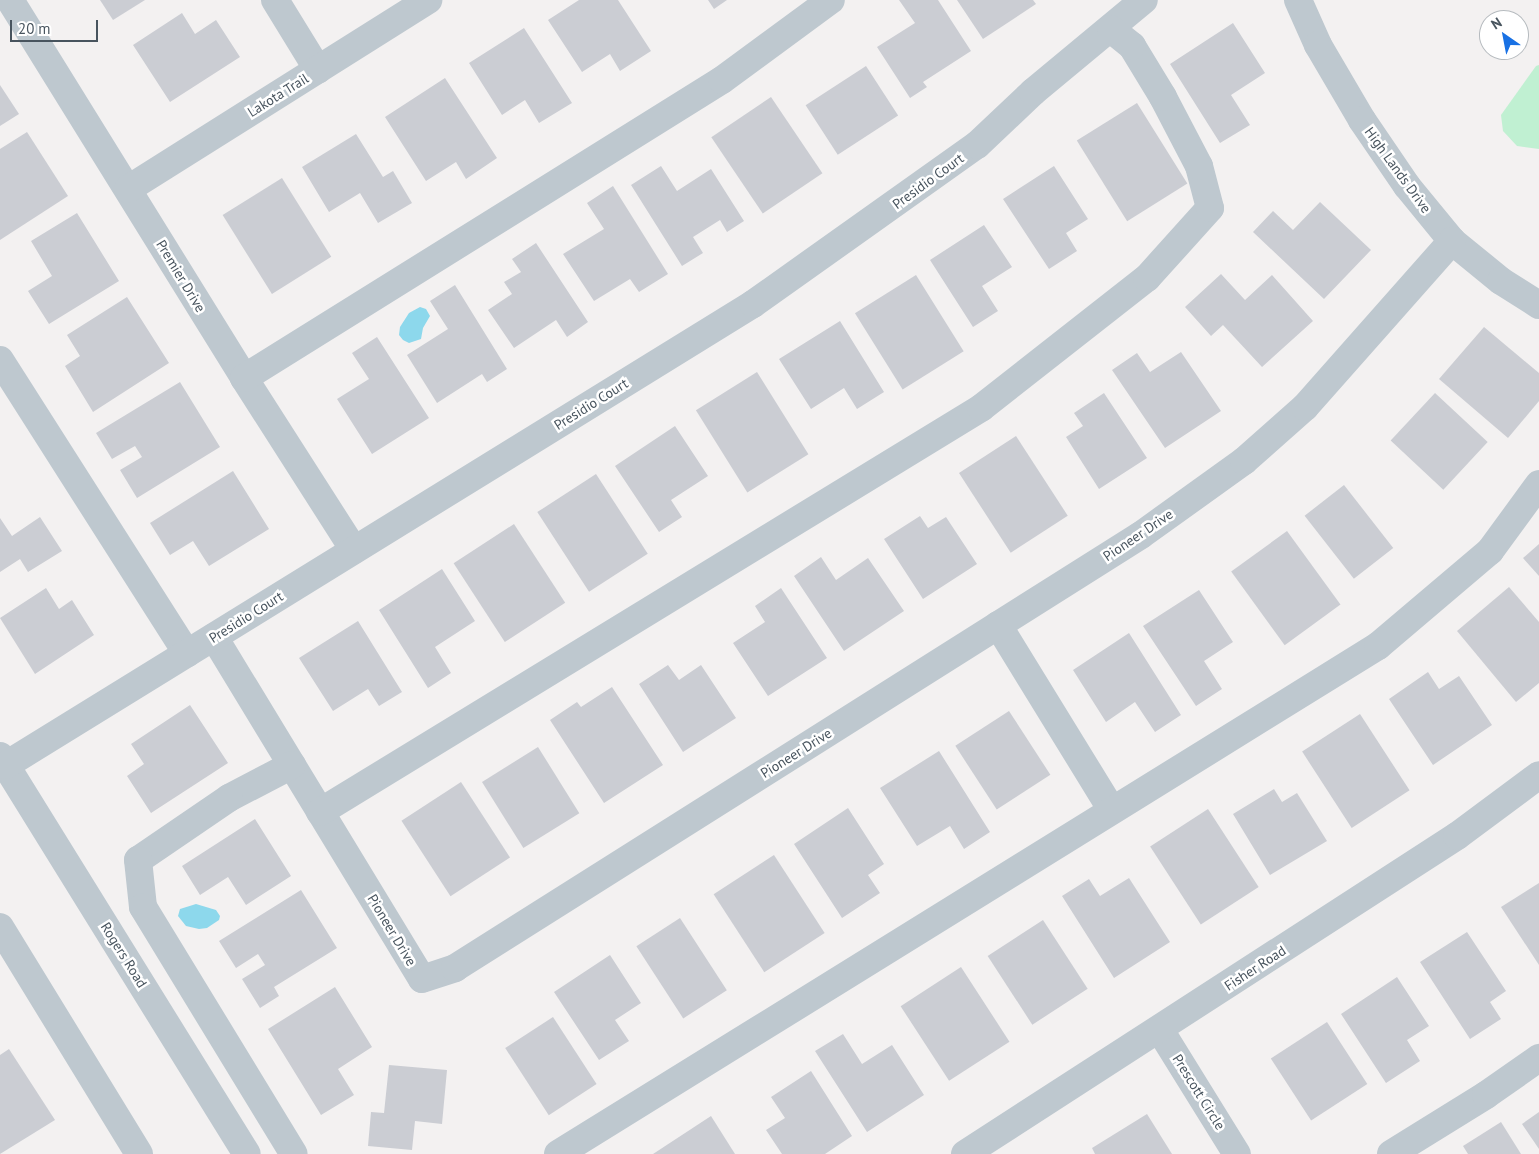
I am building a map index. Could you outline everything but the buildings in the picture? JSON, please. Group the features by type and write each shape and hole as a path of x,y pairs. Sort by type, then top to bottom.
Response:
{"street":[{"name":"Premier Drive","path":"10,0 244,378 354,550"},
{"path":"275,0 318,70"},
{"name":"Lakota Trail","path":"128,190 428,0"},
{"path":"244,378 714,85 831,0"},
{"name":"Presidio Court","path":"3,761 187,654 752,304 977,144 1034,92 1144,0"},
{"name":"High Lands Drive","path":"1298,0 1318,45 1362,120 1407,186 1452,241 1501,281 1539,305"},
{"path":"320,812 981,408 1147,278 1210,208 1199,166 1163,97 1132,46 1111,29"},
{"name":"Pioneer Drive","path":"214,637 422,979 455,968 1141,535 1244,462 1305,407 1452,241"},
{"path":"0,360 187,654"},
{"path":"558,1154 1378,646 1490,551 1539,484"},
{"path":"998,625 1112,810"},
{"name":"Rogers Road","path":"3,761 247,1154"},
{"path":"292,765 229,798 138,860 143,907 294,1154"},
{"name":"Fisher Road","path":"965,1154 1160,1030 1457,836 1539,775"},
{"path":"0,927 139,1154"},
{"name":"Prescott Circle","path":"1160,1030 1238,1154"},
{"path":"1391,1154 1486,1095 1539,1058"}],"green space":[{"path":"1539,65 1539,149 1517,146 1503,131 1501,115 1536,66"}],"water":[{"path":"420,307 426,309 430,316 423,328 421,339 409,343 399,335 400,327 409,313"},
{"path":"196,904 216,910 220,916 219,920 207,928 199,929 186,926 178,916 180,909"}]}
